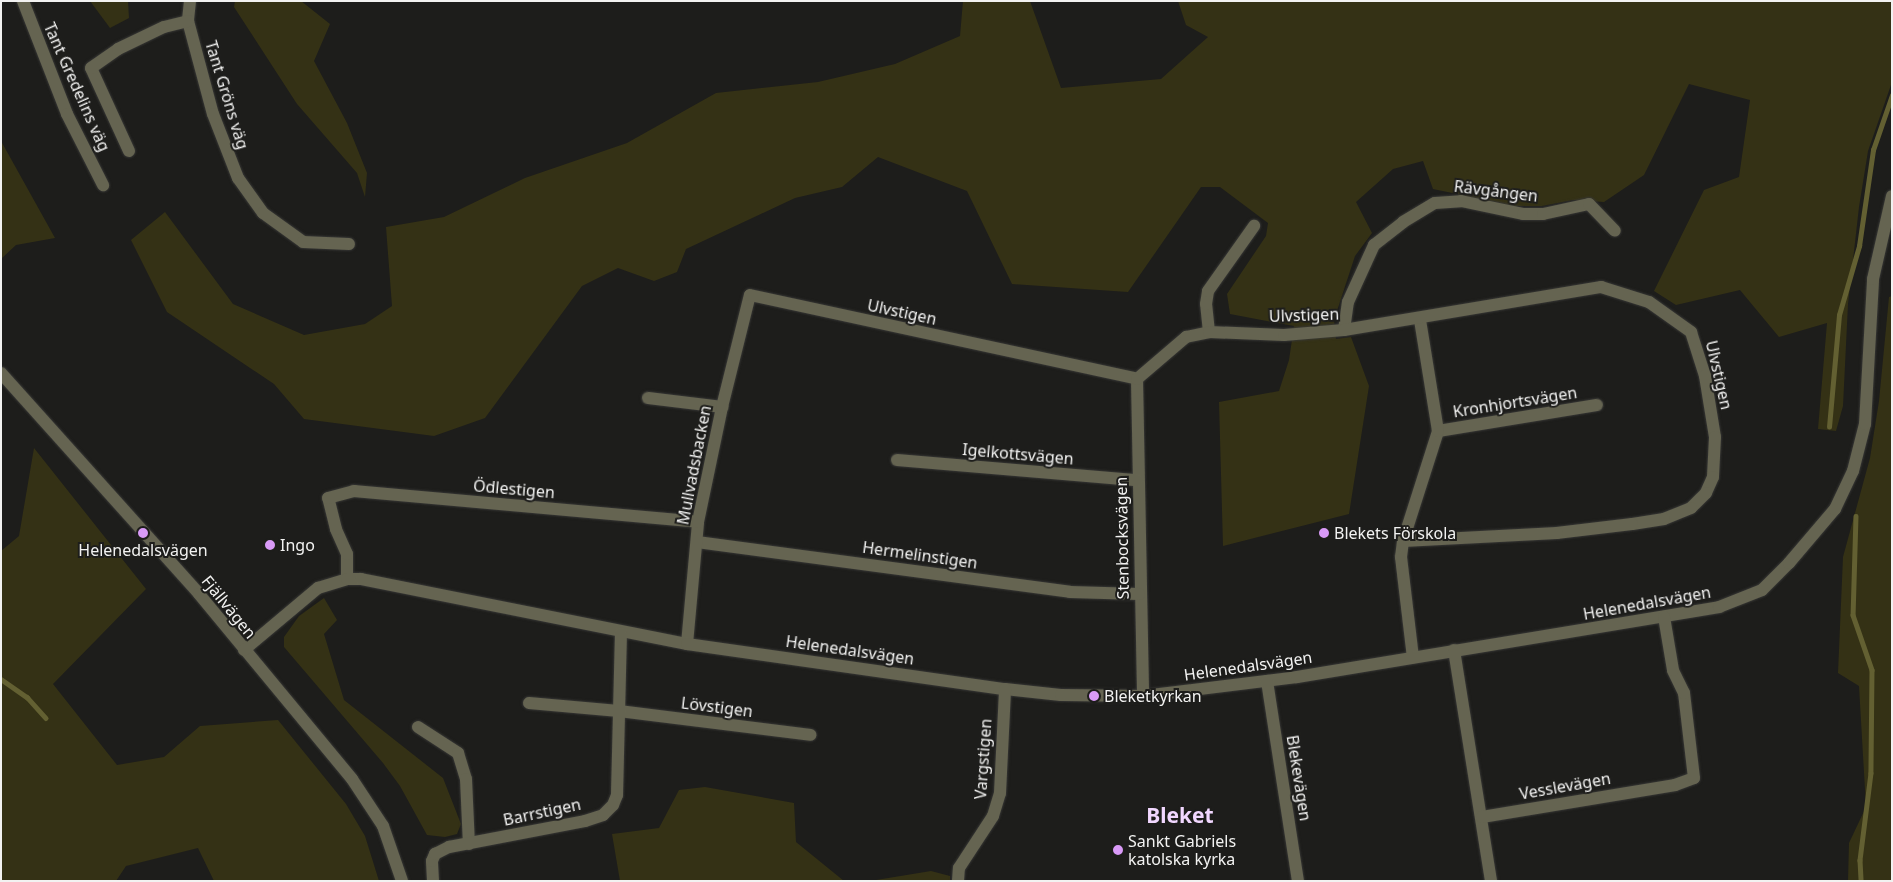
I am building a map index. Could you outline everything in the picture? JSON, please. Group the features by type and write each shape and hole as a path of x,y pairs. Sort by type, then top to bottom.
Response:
{"street":[{"name":"Tant Gredelins väg","path":"23,1 67,114 103,186"},
{"name":"Tant Gröns väg","path":"190,1 188,21 220,138 238,178 263,213 303,242 350,244"},
{"name":"Tant Gredelins väg","path":"129,151 91,68 134,42 164,27 188,21"},
{"name":"Helenedalsvägen","path":"244,650 318,588 347,579 383,582 621,633 687,644 1005,690 1061,695 1143,696 1268,681 1720,607 1762,590 1834,509 1853,471 1865,424 1873,279 1892,196"},
{"name":"Rävgången","path":"1344,330 1348,302 1374,245 1402,222 1435,203 1461,201 1523,214 1551,213 1589,204 1615,231"},
{"path":"1209,332 1206,304 1208,291 1254,226"},
{"name":"Ulvstigen","path":"750,295 1137,379 1186,337 1209,332 1284,335 1344,330 1420,320 1602,287 1649,302 1691,332 1705,376 1716,437 1713,477 1706,493 1691,508 1664,519 1557,533 1404,541"},
{"name":"Mullvadsbacken","path":"687,644 698,522 722,407 750,295"},
{"path":"1413,657 1401,557 1404,541 1438,431 1420,320"},
{"name":"Fjällvägen","path":"1,373 199,594 370,802 393,850 402,881"},
{"name":"Stenbocksvägen","path":"1137,379 1139,594 1143,696"},
{"path":"648,398 722,407"},
{"name":"Kronhjortsvägen","path":"1438,431 1597,405"},
{"name":"Igelkottsvägen","path":"897,460 1137,480"},
{"name":"Ödlestigen","path":"347,579 347,554 336,529 328,498 354,490 698,522"},
{"name":"Hermelinstigen","path":"697,542 1070,592 1139,594"},
{"name":"Vesslevägen","path":"1482,817 1653,787 1675,785 1694,778 1684,693 1673,670 1664,617"},
{"name":"Barrstigen","path":"433,881 432,861 436,854 449,847 585,822 603,815 613,805 617,795 621,633"},
{"path":"1454,650 1492,881"},
{"name":"Blekevägen","path":"1268,681 1298,881"},
{"name":"Vargstigen","path":"958,881 959,868 993,816 1000,793 1005,690"},
{"path":"529,703 619,711"},
{"name":"Lövstigen","path":"619,711 811,735"},
{"path":"418,728 458,753 466,779 469,844"}],"shaded area":[{"path":"90,1 128,1 129,18 110,28"},
{"path":"235,1 301,1 330,24 314,61 347,123 367,173 365,197 357,173 297,104 234,7"},
{"path":"963,1 1030,1 1061,88 1161,79 1208,37 1186,25 1178,1 1892,1 1892,82 1868,151 1859,207 1848,304 1843,406 1836,431 1818,429 1827,323 1779,337 1740,290 1676,305 1654,291 1704,190 1739,177 1750,100 1689,84 1644,175 1604,202 1573,200 1542,206 1515,206 1433,189 1423,161 1393,169 1356,202 1372,233 1355,256 1334,320 1336,339 1351,337 1369,386 1349,514 1223,546 1219,402 1279,391 1289,360 1294,326 1230,314 1227,294 1266,236 1268,223 1220,187 1201,187 1128,292 1012,284 967,191 878,157 842,187 795,198 686,249 677,272 654,281 618,268 582,286 485,418 434,436 304,419 274,384 167,312 131,240 165,212 233,304 304,335 365,324 392,306 386,227 444,217 525,178 627,143 716,93 818,82 895,64 960,36"},
{"path":"1,141 55,238 16,245 1,259"},
{"path":"1892,296 1892,881 1848,881 1849,843 1866,807 1859,686 1838,673 1843,557 1870,458 1879,401 1889,297"},
{"path":"34,448 146,589 53,684 117,765 164,757 200,726 278,720 346,804 365,836 379,881 214,881 198,848 126,866 116,881 1,881 1,551 19,536"},
{"path":"324,598 337,620 324,634 344,700 443,778 461,824 457,834 445,837 427,835 400,786 383,763 284,647 284,637 299,616"},
{"path":"705,787 794,803 796,842 844,881 620,881 612,834 659,828 679,790"},
{"path":"931,871 950,876 950,881 870,881"}],"waterway":[{"path":"1829,427 1839,315 1859,246 1873,150 1892,95"},
{"path":"1856,516 1853,615 1872,670 1871,773 1860,860 1861,881"},
{"path":"1,679 27,697 46,718"}],"place":[{"name":"Helenedalsvägen","path":"143,533"},
{"name":"Blekets Förskola","path":"1324,533"},
{"name":"Ingo","path":"270,545"},
{"name":"Bleketkyrkan","path":"1094,696"},
{"name":"Sankt Gabriels katolska kyrka","path":"1118,850"}],"district":[{"name":"Bleket","path":"1180,815"}]}
